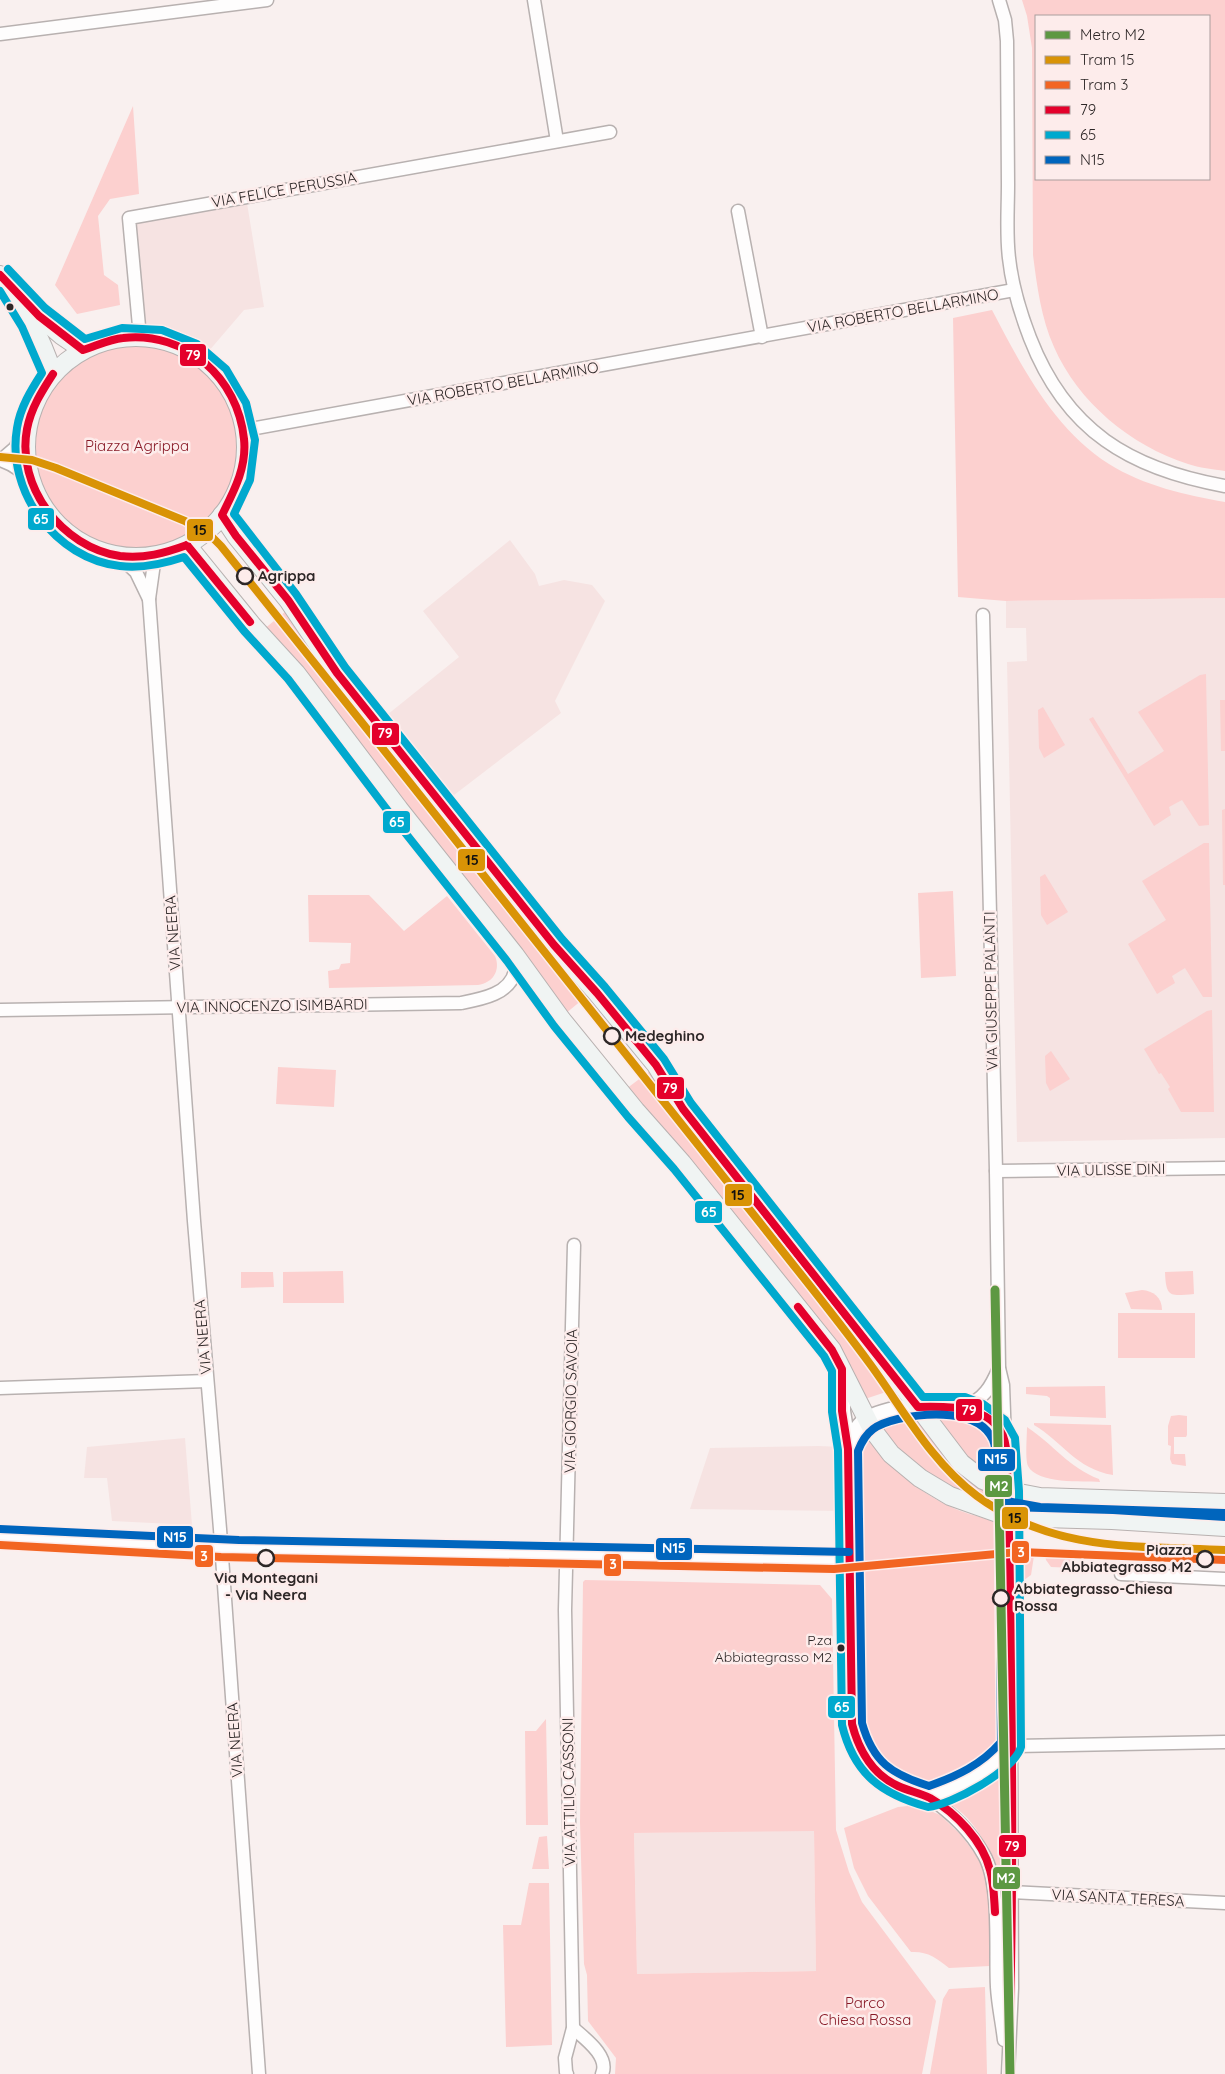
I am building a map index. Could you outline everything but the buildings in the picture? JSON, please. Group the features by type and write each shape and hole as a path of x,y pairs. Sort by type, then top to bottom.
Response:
{"main road":[{"path":"0,275 19,298 61,334 84,350"},
{"path":"19,298 42,344 53,374"},
{"path":"140,336 179,345 197,355 213,368 233,396 245,430 246,455 235,495 211,528 187,545 154,556 119,556 96,550 75,539 57,524 42,505 32,484 26,455 27,427 37,399 53,374 70,359 84,350 105,341 140,336"},
{"path":"222,515 236,536 288,600 337,673 554,945 597,993 656,1065 683,1109 962,1463 983,1480 1009,1491 1040,1497 1225,1503"},
{"path":"187,545 252,625 296,674 399,809 515,955 562,1020 636,1111 682,1163 832,1350 872,1429 891,1454 920,1478 950,1496 1009,1517 1112,1520 1225,1527"}],"street":[{"path":"0,34 267,0"},
{"path":"534,0 557,141"},
{"path":"999,0 1005,20 1007,41 1008,256 1014,290 1025,324 1046,372 1058,393 1086,424 1114,447 1151,467 1172,474 1225,486"},
{"name":"VIA FELICE PERUSSIA","path":"140,336 129,218 610,132"},
{"path":"738,212 762,337"},
{"name":"VIA ROBERTO BELLARMINO","path":"245,430 1014,290"},
{"path":"0,460 15,448 27,427"},
{"path":"0,460 13,464 22,470 32,484"},
{"name":"VIA NEERA","path":"119,556 136,572 149,599"},
{"name":"VIA NEERA","path":"154,556 149,599 178,1007 221,1550 258,2074"},
{"name":"VIA GIUSEPPE PALANTI","path":"984,615 999,1368 1003,1384 1005,1441"},
{"name":"VIA INNOCENZO ISIMBARDI","path":"0,1010 461,1003 483,999 510,984 515,972 515,955"},
{"name":"VIA ULISSE DINI","path":"996,1172 1225,1168"},
{"name":"VIA GIORGIO SAVOIA","path":"568,1557 574,1245"},
{"path":"964,1407 976,1402 986,1393 999,1368"},
{"path":"842,1369 842,1411 848,1449 852,1724 859,1750 882,1777 900,1787 929,1797 956,1817 985,1856 994,1892 998,1988 1008,2074"},
{"path":"0,1388 207,1381"},
{"path":"848,1449 857,1429 867,1419 890,1410 918,1407 964,1407 979,1413 989,1420 997,1427 1005,1441 1009,1491 1012,1892 1012,1988 1008,2074"},
{"path":"0,1539 221,1550 849,1562"},
{"name":"VIA ATTILIO CASSONI","path":"568,1557 566,1610 573,2028 565,2058 566,2072 568,2074"},
{"path":"1121,1574 1225,1579"},
{"path":"929,1797 981,1775 996,1763 1011,1746 1225,1742"},
{"name":"VIA SANTA TERESA","path":"1012,1892 1225,1903"},
{"path":"573,2028 592,2045 601,2057 602,2074"}],"shaded area":[{"path":"246,197 264,307 244,310 202,359 179,345 140,337 129,218"},
{"path":"510,540 535,574 539,586 564,580 592,585 605,601 555,701 561,713 441,805 377,723 459,657 423,611"},
{"path":"1225,598 1225,1138 1017,1142 1007,662 1027,661 1026,628 1006,628 1006,601"},
{"path":"185,1438 192,1525 112,1521 107,1478 84,1478 87,1447"},
{"path":"843,1447 844,1511 690,1509 710,1448"},
{"path":"814,1830 816,1971 637,1974 634,1833"}],"green space":[{"path":"1022,0 1225,0 1225,471 1192,465 1167,456 1127,434 1092,403 1077,386 1064,367 1054,347 1043,313 1033,255 1032,48 1027,16"},
{"path":"133,106 139,194 110,199 98,216 104,275 118,285 120,305 77,314 55,285"},
{"path":"992,310 1027,374 1041,395 1071,433 1089,449 1122,472 1151,484 1180,493 1225,502 1225,598 1006,601 958,597 953,318"},
{"name":"Piazza Agrippa","path":"126,346 146,346 175,353 208,375 230,408 237,437 237,457 230,486 208,519 175,541 146,548 126,548 97,541 64,519 42,486 35,457 35,437 42,408 64,375 97,353"},
{"path":"286,611 312,651 551,954 588,995 565,1014 263,630"},
{"path":"1206,674 1209,825 1199,826 1182,800 1169,807 1171,815 1154,826 1089,719 1093,717 1128,774 1164,751 1138,712 1200,675"},
{"path":"1220,700 1225,700 1225,751 1221,751"},
{"path":"1043,707 1065,745 1044,758 1039,748 1038,710"},
{"path":"1225,809 1225,885 1223,885 1222,810"},
{"path":"1204,843 1209,843 1212,997 1203,997 1185,968 1172,976 1175,983 1157,994 1128,944 1166,920 1142,881"},
{"path":"1045,874 1068,912 1047,925 1041,915 1040,877"},
{"path":"953,891 956,976 921,978 918,893"},
{"path":"308,895 369,895 404,931 447,896 495,956 497,961 496,971 492,979 478,985 329,988 328,971 339,969 341,964 350,963 351,943 309,942"},
{"path":"1212,1010 1214,1112 1181,1112 1168,1089 1170,1087 1161,1073 1159,1074 1144,1049 1207,1011"},
{"path":"1051,1051 1070,1079 1050,1091 1046,1083 1045,1056"},
{"path":"278,1067 336,1070 334,1107 276,1104"},
{"path":"650,1071 678,1115 895,1389 865,1399 626,1089"},
{"path":"343,1271 344,1303 283,1303 283,1272"},
{"path":"1193,1271 1194,1294 1175,1295 1168,1291 1165,1272"},
{"path":"241,1272 273,1272 274,1287 241,1288"},
{"path":"1142,1290 1150,1292 1159,1298 1162,1310 1131,1309 1125,1293"},
{"path":"1118,1313 1195,1313 1195,1358 1118,1358"},
{"path":"1105,1386 1106,1418 1050,1416 1050,1398 1026,1394 1026,1387"},
{"path":"939,1415 967,1417 984,1426 995,1441 998,1450 1001,1468 1000,1478 981,1470 964,1454 937,1418"},
{"path":"915,1416 985,1490 1000,1497 1001,1503 998,1504 975,1498 933,1478 905,1455 882,1428 882,1424 890,1418"},
{"path":"1171,1416 1187,1416 1187,1435 1186,1437 1174,1437 1174,1454 1185,1454 1186,1466 1172,1464 1170,1459 1171,1446 1168,1445 1168,1426"},
{"path":"1034,1423 1111,1425 1113,1475 1100,1472 1079,1461 1034,1425"},
{"path":"1027,1427 1070,1462 1099,1479 1100,1482 1050,1479 1033,1472 1027,1463"},
{"path":"864,1433 895,1468 930,1496 958,1510 1002,1526 1004,1607 998,1608 999,1709 1005,1709 1004,1724 1000,1739 991,1754 965,1775 950,1781 917,1782 901,1778 886,1769 872,1755 858,1724 856,1449"},
{"path":"1045,1554 1074,1554 1074,1568 1051,1567 1046,1560"},
{"path":"1034,1556 1031,1575 1019,1581 1018,1563"},
{"name":"Parco Chiesa Rossa","path":"585,1580 820,1585 832,1599 836,1830 849,1872 862,1902 936,2001 922,2074 615,2074 616,2058 588,2021 587,1975 584,1964 580,1822 583,1582","holes":["814,1831 816,1971 637,1974 634,1833"]},
{"path":"546,1719 548,1825 526,1825 525,1731 536,1731"},
{"path":"998,1771 1002,1772 1001,1866 997,1868 994,1866 982,1838 964,1815 947,1802 946,1799 976,1788"},
{"path":"917,1805 940,1815 961,1835 979,1859 988,1882 990,1966 949,1968 932,1956 911,1952 868,1896 854,1868 844,1828 898,1807"},
{"path":"547,1836 549,1869 532,1869 539,1837"},
{"path":"529,1883 549,1883 552,2045 506,2047 503,1925 521,1925"},
{"path":"985,1987 987,2074 930,2074 943,1999 949,1989"}],"metro line":[{"name":"M2","path":"995,1290 1010,2074"}],"tram line":[{"name":"15","path":"0,457 32,460 56,468 185,521 211,536 221,546 816,1293 870,1364 932,1451 961,1482 977,1496 1006,1514 1035,1527 1065,1537 1127,1546 1225,1550"},
{"name":"3","path":"0,1545 221,1557 834,1569 1019,1552 1225,1560"}],"transit line":[{"name":"65","path":"0,291 22,327 42,373 23,406 17,428 16,452 19,476 28,498 40,518 56,536 75,550 97,561 136,567 160,564 184,557 244,631 288,679 391,815 507,961 554,1026 628,1117 674,1169 824,1356 832,1371 832,1412 838,1450 842,1725 847,1742 862,1769 872,1780 896,1796 928,1807 951,1800 995,1776 1016,1756 1021,1747 1019,1491 1015,1438 1005,1420 983,1404 965,1397 923,1397 691,1103 664,1059 605,987 562,939 345,667 296,594 234,514 250,480 255,440 246,403 226,369 197,344 162,330 122,328 85,339 45,308 8,269"},
{"name":"79","path":"0,275 39,316 83,350 123,338 146,338 168,342 187,351 205,363 220,378 231,396 240,417 244,439 242,469 222,515 236,536 288,600 337,673 554,945 597,993 656,1065 683,1109 918,1407 959,1408 972,1411 995,1423 1002,1434 1006,1448 1010,1561 1012,1724 1012,1924 1008,2074"},
{"name":"79","path":"53,374 31,414 27,429 25,451 29,472 36,492 48,511 62,527 79,541 99,550 120,556 138,557 154,555 187,545"},
{"name":"79","path":"187,545 250,622"},
{"name":"79","path":"798,1307 832,1350 842,1369 842,1411 848,1449 852,1724 855,1734 868,1761 881,1775 898,1786 926,1796 940,1804 959,1820 975,1838 990,1870 995,1912"},
{"name":"N15","path":"1225,1513 1040,1507 1007,1501 1003,1497 998,1483 993,1440 986,1430 976,1422 950,1415 922,1415 891,1421 873,1429 865,1438 858,1451 862,1723 866,1736 878,1757 885,1765 904,1777 929,1786 968,1769 1001,1742 999,1517 1004,1509 1009,1507 1113,1510 1225,1517"},
{"name":"N15","path":"0,1529 239,1540 849,1552"}],"place":[{"name":"Agrippa","path":"245,576"},
{"name":"Medeghino","path":"612,1036"},
{"name":"Via Montegani - Via Neera","path":"266,1558"},
{"name":"Piazza Abbiategrasso M2","path":"1205,1559"},
{"name":"Abbiategrasso-Chiesa Rossa","path":"1001,1598"},
{"name":"P.za Abbiategrasso M2","path":"841,1648"}]}
